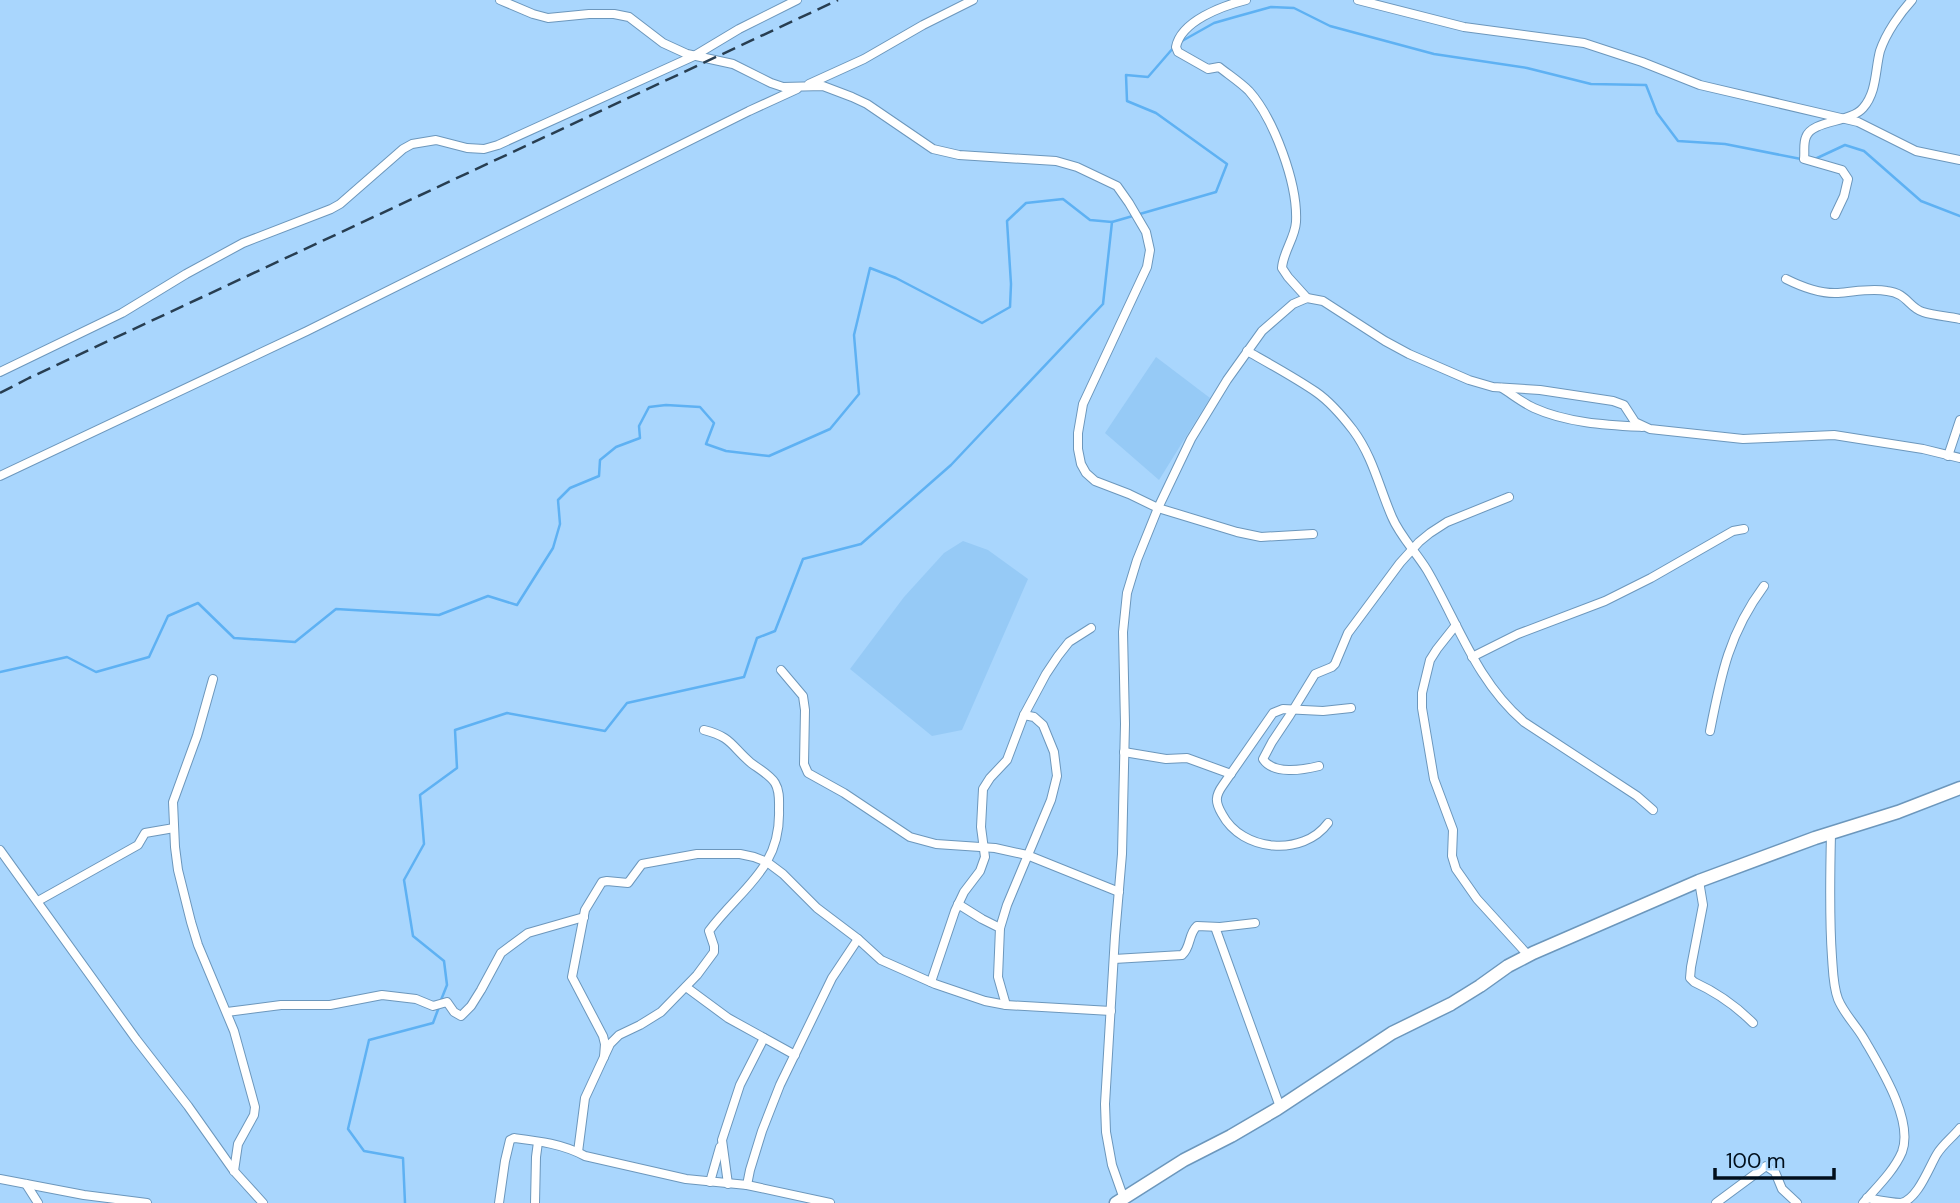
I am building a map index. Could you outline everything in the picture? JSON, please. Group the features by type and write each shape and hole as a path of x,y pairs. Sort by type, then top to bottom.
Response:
{"street":[{"path":"500,0 548,18 589,14 622,15 638,22 663,43 694,56 733,64 776,85 790,88 823,86 867,104 933,149 971,156 1056,161 1077,167 1117,186 1140,220 1150,250 1147,267 1083,404 1078,449 1086,473 1095,481 1158,508 1252,536 1313,534"},
{"path":"0,372 122,313 243,243 341,204 407,146 436,140 467,148 484,149 498,145 694,56 739,29 797,0"},
{"path":"0,476 307,331 749,111 864,59 973,0"},
{"path":"1246,0 1223,7 1191,23 1175,47 1178,52 1200,65 1208,69 1219,67 1235,79 1254,97 1270,126 1286,162 1295,207 1295,226 1283,258 1282,268 1287,277 1307,298 1323,302 1409,354 1469,380 1502,387 1614,401 1624,405 1631,418 1645,427"},
{"path":"1358,0 1464,26 1584,43 1643,62 1700,85 1858,122 1916,151 1960,160"},
{"path":"1835,215 1848,179 1842,170 1804,159 1806,136 1812,129 1855,115 1862,110 1874,88 1884,42 1912,0"},
{"path":"1786,279 1808,289 1824,292 1890,291 1903,296 1923,312 1960,319"},
{"path":"1307,298 1293,304 1271,323 1227,380 1191,439 1158,508 1127,593 1124,613 1125,724 1119,892 1105,1104 1106,1132 1122,1202 1184,1160 1280,1107 1392,1033 1451,1004 1528,955 1699,881 1960,788"},
{"path":"1247,351 1317,393 1352,428 1376,471 1393,519 1442,596 1472,657 1497,695 1524,722 1637,796 1653,810"},
{"path":"1502,387 1521,401 1555,416 1597,423 1743,439 1834,435 1923,449 1960,458"},
{"path":"1948,456 1960,420"},
{"path":"1320,766 1291,770 1279,768 1267,765 1264,755 1315,674 1335,664 1348,633 1413,548 1447,522 1509,497"},
{"path":"1472,657 1536,627 1605,601 1733,531 1744,529"},
{"path":"1710,731 1725,662 1738,629 1764,586"},
{"path":"1456,625 1430,660 1422,693 1434,779 1453,831 1452,856 1456,869 1476,899 1528,955"},
{"path":"931,982 958,904 980,871 985,857 981,827 983,789 1007,760 1024,715 1058,656 1069,642 1091,628"},
{"path":"781,670 803,696 804,764 808,774 844,793 909,837 948,846 985,848 1027,855 1119,892"},
{"path":"213,679 197,736 172,807 178,870 191,922 240,1049 255,1111 238,1144 234,1171"},
{"path":"1328,824 1316,836 1279,847 1241,836 1225,820 1216,801 1218,793 1273,713 1283,709 1323,711 1351,708"},
{"path":"1006,1005 998,977 1000,928 1051,800 1057,776 1054,751 1047,732 1037,719 1024,715"},
{"path":"578,1152 585,1098 614,1039 650,1019 686,987 710,960 714,946 710,929 749,887 767,862 776,842 779,825 776,785 728,739 704,730"},
{"path":"1124,752 1166,760 1187,758 1231,774"},
{"path":"38,901 138,845 145,833 174,828"},
{"path":"1831,834 1830,929 1833,977 1838,998 1887,1081 1904,1125 1905,1141 1901,1154 1865,1201"},
{"path":"0,850 234,1171 263,1203"},
{"path":"604,1057 603,1037 572,977 588,904 602,882 629,882 642,864 681,856 740,854 767,862 833,922 858,939 881,960 931,982 985,1001 1006,1005 1111,1011"},
{"path":"1699,881 1703,905 1690,978 1724,999 1753,1023"},
{"path":"958,904 1000,928"},
{"path":"227,1012 281,1005 330,1004 389,995 421,1000 433,1006 447,1002 454,1012 461,1016 471,1006 501,953 528,933 584,917"},
{"path":"1114,959 1182,955 1190,936 1200,925 1215,927 1255,923"},
{"path":"1215,927 1280,1107"},
{"path":"747,1185 771,1104 832,978 858,939"},
{"path":"686,987 728,1018 795,1055"},
{"path":"710,1182 740,1085 764,1038"},
{"path":"1865,1201 1897,1203 1909,1199 1938,1152 1960,1128"},
{"path":"499,1203 505,1161 510,1140 514,1138 560,1146 604,1161 686,1179 747,1185 830,1203"},
{"path":"722,1140 728,1184"},
{"path":"535,1203 538,1142"},
{"path":"1716,1203 1742,1185 1761,1167 1766,1166 1775,1172 1782,1189 1797,1203"},
{"path":"0,1179 147,1203"},
{"path":"26,1184 38,1203"}],"shaded area":[{"path":"1156,357 1210,398 1159,480 1105,433"},
{"path":"963,541 988,550 1028,579 962,730 932,736 850,669 904,597 944,553"}],"waterway":[{"path":"1182,41 1214,23 1271,7 1294,8 1330,26 1434,54 1527,68 1591,84 1646,85 1657,113 1678,141 1725,144 1801,159"},
{"path":"0,672 67,657 96,672 149,657 168,616 198,603 234,638 295,642 336,609 439,615 488,596 517,605 553,548 560,524 558,500 570,488 599,476 600,460 616,447 640,438 639,426 649,407 700,407 714,423 706,444 726,451 769,456 830,429 859,394 854,335 870,268 896,278 982,323 1010,307 1007,221 1026,203 1063,199 1090,220 1112,222 1216,192 1227,164 1156,113 1127,101 1126,75 1148,77 1174,47"},
{"path":"1815,159 1845,145 1864,151 1921,201 1960,216"},
{"path":"441,1000 447,985 444,961 413,936 404,880 424,844 420,795 457,768 455,730 507,713 605,731 627,703 744,677 757,638 775,631 803,559 861,544 951,465 1103,304 1112,222"},
{"path":"405,1203 403,1158 364,1151 348,1129 369,1040 433,1023 439,1007"}],"railway":[{"path":"0,393 838,0"}]}
